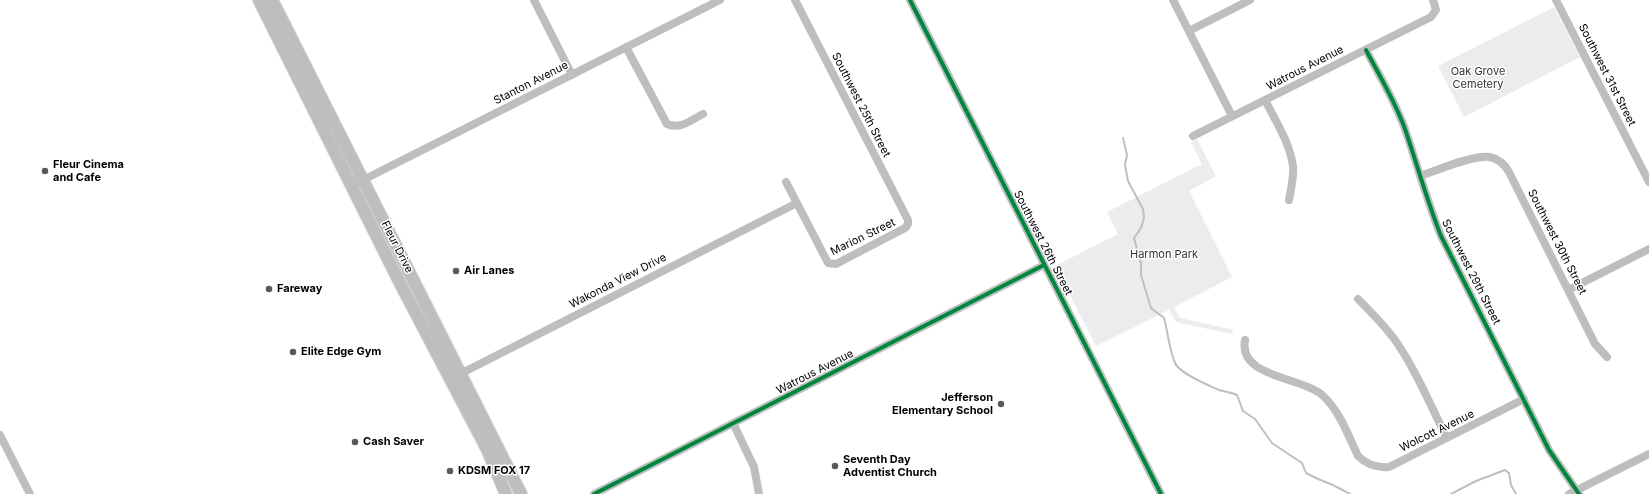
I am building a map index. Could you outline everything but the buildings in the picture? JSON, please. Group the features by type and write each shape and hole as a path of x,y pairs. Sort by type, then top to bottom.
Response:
{"main road":[{"name":"Fleur Drive","path":"259,0 352,186 521,494"},
{"name":"Fleur Drive","path":"272,0 364,180 456,376 506,494"}],"street":[{"path":"534,0 572,75"},
{"name":"Stanton Avenue","path":"352,186 720,0"},
{"name":"Southwest 25th Street","path":"795,0 908,220"},
{"name":"Southwest 26th Street","path":"910,0 1161,494"},
{"path":"1173,0 1232,116"},
{"path":"1189,31 1250,0"},
{"name":"Watrous Avenue","path":"1192,136 1427,19 1434,15 1436,10 1433,0"},
{"name":"Southwest 31st Street","path":"1556,0 1649,182"},
{"path":"626,47 667,124 674,127 679,126 703,114"},
{"name":"Southwest 29th Street","path":"1366,50 1392,100 1404,128 1432,215 1441,236 1549,450 1575,493"},
{"path":"1265,100 1290,152 1292,180 1289,200"},
{"name":"Southwest 30th Street","path":"1420,176 1474,158 1495,158 1506,167 1595,344 1607,357"},
{"path":"786,182 797,202"},
{"name":"Marion Street","path":"797,202 828,263 836,264 905,228 908,224 908,220"},
{"name":"Wakonda View Drive","path":"456,376 797,202"},
{"path":"1568,290 1649,249"},
{"name":"Watrous Avenue","path":"594,494 1044,265"},
{"path":"1358,299 1381,322 1395,340 1447,438"},
{"name":"Wolcott Avenue","path":"1245,340 1243,347 1245,352 1256,367 1309,387 1329,401 1336,411 1358,456 1373,466 1389,467 1524,399"},
{"path":"733,423 754,467 759,494"},
{"path":"0,435 30,494"},
{"path":"1575,493 1649,454"}],"green space":[{"name":"Oak Grove Cemetery","path":"1554,7 1580,57 1464,117 1438,66"},
{"name":"Harmon Park","path":"1197,139 1216,176 1189,191 1232,277 1174,307 1180,318 1234,330 1231,334 1176,322 1169,310 1096,346 1055,266 1118,234 1107,212 1202,164 1191,142"}],"waterway":[{"path":"1123,138 1127,155 1125,165 1128,181 1143,209 1144,218 1141,228 1134,238 1141,263 1141,275 1151,308 1164,318 1171,352 1175,363 1182,371 1195,379 1219,390 1237,395 1243,411 1255,419 1272,443 1302,463 1306,473 1350,494"},
{"path":"1451,494 1476,481 1505,470 1509,473 1511,485 1516,494"}],"cycle path":[{"path":"910,0 1161,494"},
{"path":"1366,50 1392,98 1401,119 1441,236 1549,450 1579,494"},
{"path":"594,494 1044,265"}],"place":[{"name":"Fleur Cinema and Cafe","path":"45,171"},
{"name":"Air Lanes","path":"456,271"},
{"name":"Fareway","path":"269,289"},
{"name":"Elite Edge Gym","path":"293,352"},
{"name":"Jefferson Elementary School","path":"1001,404"},
{"name":"Cash Saver","path":"355,442"},
{"name":"Seventh Day Adventist Church","path":"835,466"},
{"name":"KDSM FOX 17","path":"450,471"}]}
